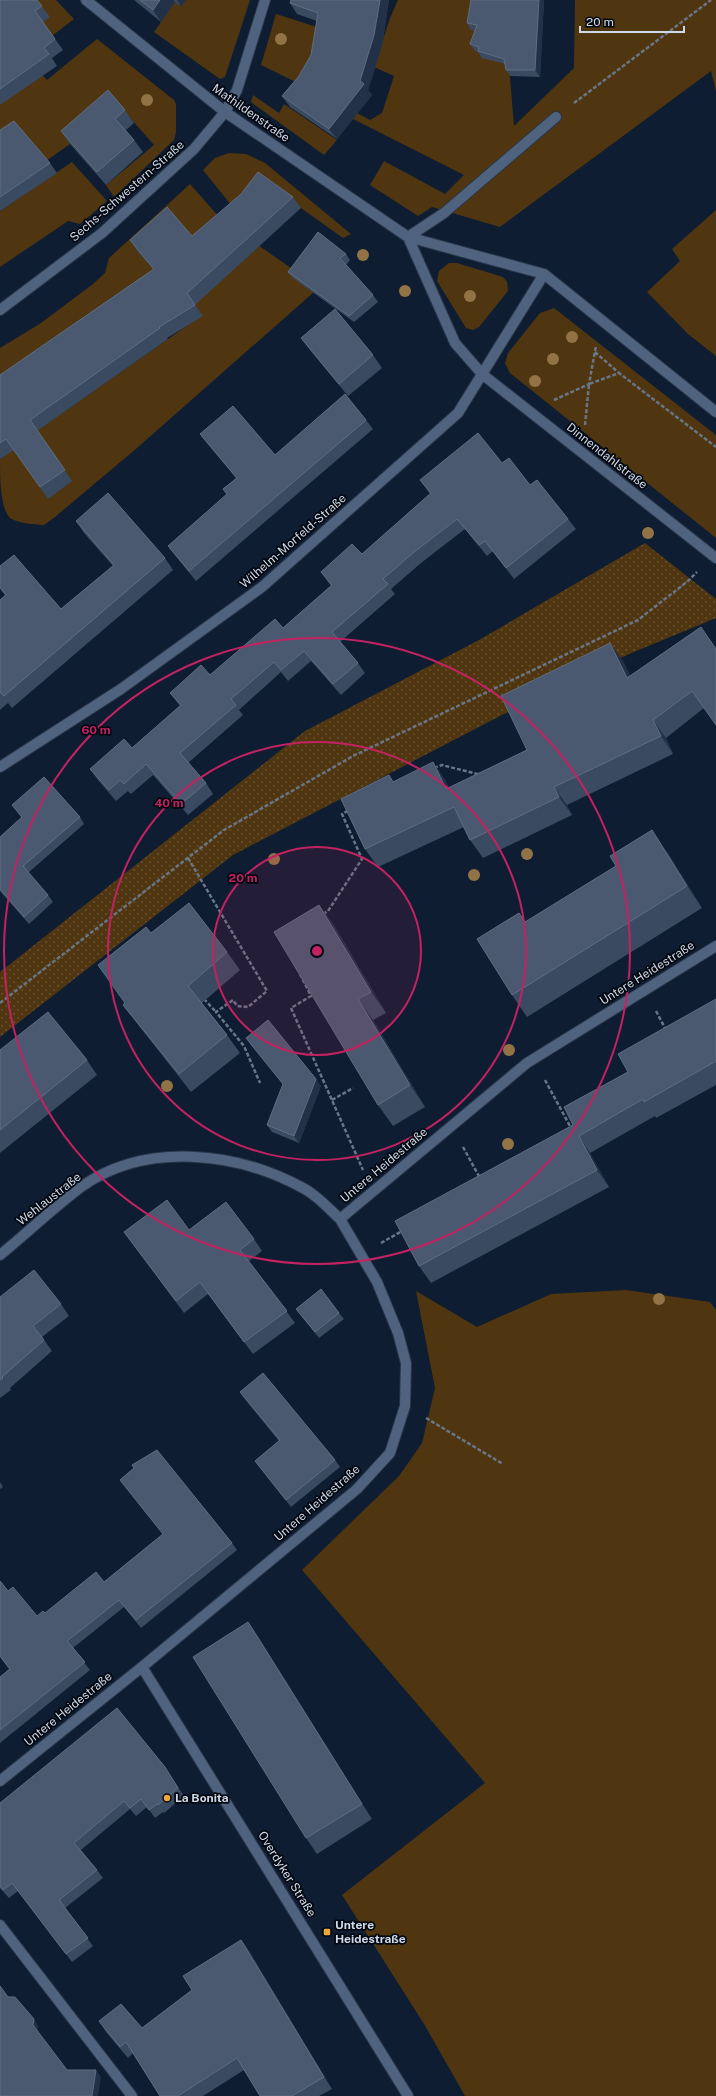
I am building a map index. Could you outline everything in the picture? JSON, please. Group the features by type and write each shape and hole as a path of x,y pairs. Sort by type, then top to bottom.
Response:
{"street":[{"name":"Mathildenstraße","path":"86,0 93,8 225,112 408,237 544,274"},
{"name":"Sechs-Schwestern-Straße","path":"0,310 106,230 194,150 225,112 237,90 265,0"},
{"path":"482,374 455,344 408,237 444,213 556,117"},
{"path":"544,274 716,412"},
{"name":"Wilhelm-Morfeld-Straße","path":"0,767 121,689 262,587 458,413 544,274"},
{"name":"Dinnendahlstraße","path":"482,374 714,556"},
{"name":"Untere Heidestraße","path":"0,1781 142,1667 357,1489 390,1453 405,1406 406,1363 398,1333 377,1282 340,1219 372,1190 534,1058 716,946"},
{"name":"Wehlaustraße","path":"0,1255 82,1187 106,1174 132,1164 158,1158 207,1157 229,1160 260,1169 304,1188 340,1219"},
{"name":"Overdyker Straße","path":"142,1667 408,2096"},
{"path":"0,1925 132,2096"}],"path":[{"path":"556,117 711,0"},
{"path":"581,453 589,384 600,319"},
{"path":"594,352 716,447"},
{"path":"528,411 620,372"},
{"path":"0,1003 224,830 353,756 638,620 688,581 714,556"},
{"path":"428,772 442,765 482,775"},
{"path":"322,916 328,911 362,859 342,814 356,807"},
{"path":"188,858 267,990 248,1007 237,1006 233,1000 216,1012"},
{"path":"298,970 311,996"},
{"path":"645,989 668,1034"},
{"path":"314,994 291,1008 363,1169"},
{"path":"203,997 244,1046 260,1083"},
{"path":"201,1004 206,1000"},
{"path":"534,1058 574,1133"},
{"path":"332,1100 353,1088"},
{"path":"473,1166 484,1184"},
{"path":"361,1254 408,1228"},
{"path":"405,1406 503,1464"}],"shaded area":[{"path":"37,0 56,0 74,19 26,56 47,80 97,39 174,100 176,104 176,132 174,140 114,197 106,185 154,145 117,103 70,144 46,161 0,144 0,37"},
{"path":"186,0 250,0 225,77 220,79 154,32 175,2 181,6"},
{"path":"398,0 512,0 484,54 509,65 514,126 574,68 575,0 716,0 716,91 711,71 500,227 432,207 418,216 370,185 384,161 445,194 464,175 353,119 357,113 370,120 382,113 394,76 374,67 390,18"},
{"path":"276,14 320,28 306,87 261,65"},
{"path":"253,95 279,113 284,104 337,140 324,155 251,102"},
{"path":"229,153 246,154 265,163 351,234 343,238 266,183 258,245 298,273 314,292 137,448 55,517 44,525 22,523 10,518 4,507 2,499 0,459 3,457 0,454 48,423 188,325 0,392 0,348 41,323 93,284 105,273 109,258 190,184 220,218 232,206 203,170 215,158"},
{"path":"72,162 107,201 80,224 68,221 0,267 0,211"},
{"path":"716,210 716,356 688,334 647,292 680,261 672,249"},
{"path":"449,263 457,263 503,277 507,282 508,291 479,327 473,330 466,328 437,281 439,271"},
{"path":"554,308 716,435 716,538 510,373 505,363 508,353 540,313"},
{"path":"645,543 716,599 716,618 629,654 500,716 233,855 0,1037 0,972 305,731 479,640"},
{"path":"626,1290 710,1302 716,1310 716,2096 465,2096 424,2024 342,1895 485,1783 302,1570 399,1476 422,1443 435,1388 416,1291 477,1327 551,1294"}],"building":[{"path":"0,0 37,0 42,6 35,11 55,39 44,48 49,54 0,89"},
{"path":"140,0 160,0 153,10"},
{"path":"291,0 380,0 374,35 360,81 364,84 329,129 282,96 299,76 311,55 318,13 290,3"},
{"path":"471,0 539,0 535,70 506,70 504,59 478,51 479,47 470,44 477,25 467,23"},
{"path":"108,90 125,110 115,119 134,140 97,172 61,131"},
{"path":"14,121 50,163 0,197 0,130"},
{"path":"258,172 293,197 187,293 195,305 159,327 160,328 30,420 65,470 40,487 6,439 0,443 0,375 154,269 130,240 167,207 192,236 241,194"},
{"path":"318,232 346,254 340,258 373,295 349,316 288,272"},
{"path":"335,309 373,355 339,384 301,338"},
{"path":"345,394 366,420 189,571 168,546 227,494 223,489 237,478 200,434 233,406 275,455"},
{"path":"478,433 502,463 509,458 530,485 537,480 568,519 506,568 485,541 479,545 457,519 414,552 383,579 388,584 332,632 358,663 333,684 304,651 281,670 274,662 231,699 236,705 180,753 206,783 181,804 146,764 124,784 120,780 109,790 90,769 124,739 132,748 181,705 170,693 201,665 210,675 275,619 283,628 332,585 321,572 352,544 362,554 431,493 420,480"},
{"path":"108,493 165,558 4,696 0,692 0,600 6,595 0,587 0,566 14,555 61,609 114,565 76,521"},
{"path":"701,627 716,649 716,725 692,691 653,720 661,736 554,787 559,797 470,840 454,807 365,849 341,799 389,775 393,782 433,762 446,789 527,750 501,696 610,643 627,678"},
{"path":"44,777 80,817 23,866 48,895 24,917 0,889 0,837 22,817 12,805"},
{"path":"652,830 687,886 512,995 477,939 519,913 525,922 616,866 610,856"},
{"path":"189,903 227,952 188,986 227,1035 179,1074 123,1005 125,1003 98,965 146,927 151,933"},
{"path":"319,905 371,992 358,999 410,1085 378,1105 274,932"},
{"path":"716,999 716,1061 644,1102 643,1099 579,1136 597,1170 419,1266 395,1221 573,1125 564,1107 628,1072 618,1054"},
{"path":"48,1012 87,1060 0,1130 0,1050"},
{"path":"268,1020 316,1079 294,1136 267,1125 283,1084 246,1038"},
{"path":"167,1200 189,1230 226,1202 254,1239 240,1250 287,1311 244,1342 200,1282 176,1301 124,1232"},
{"path":"34,1270 61,1304 33,1326 44,1340 0,1380 0,1297"},
{"path":"321,1289 339,1313 315,1332 296,1309"},
{"path":"263,1373 335,1460 286,1500 255,1461 280,1440 240,1392"},
{"path":"157,1450 232,1543 136,1620 119,1600 67,1641 85,1662 0,1730 0,1677 10,1669 0,1656 0,1581 8,1591 13,1587 37,1616 43,1611 45,1613 96,1572 104,1582 163,1534 120,1480 134,1468 132,1465"},
{"path":"248,1622 362,1804 306,1838 193,1657"},
{"path":"117,1708 165,1767 178,1788 158,1805 157,1804 149,1810 141,1799 130,1808 124,1801 74,1843 97,1870 59,1900 88,1938 66,1954 12,1883 3,1890 0,1886 0,1803"},
{"path":"241,1940 324,2077 292,2096 260,2096 237,2058 178,2096 160,2096 126,2042 120,2047 99,2021 121,2004 142,2028 192,1990 183,1976"},
{"path":"0,1986 8,1997 15,1997 34,2019 33,2025 67,2070 96,2070 92,2096 0,2096"}],"place":[{"name":"La Bonita","path":"167,1798"},
{"name":"Untere Heidestraße","path":"327,1932"}]}
